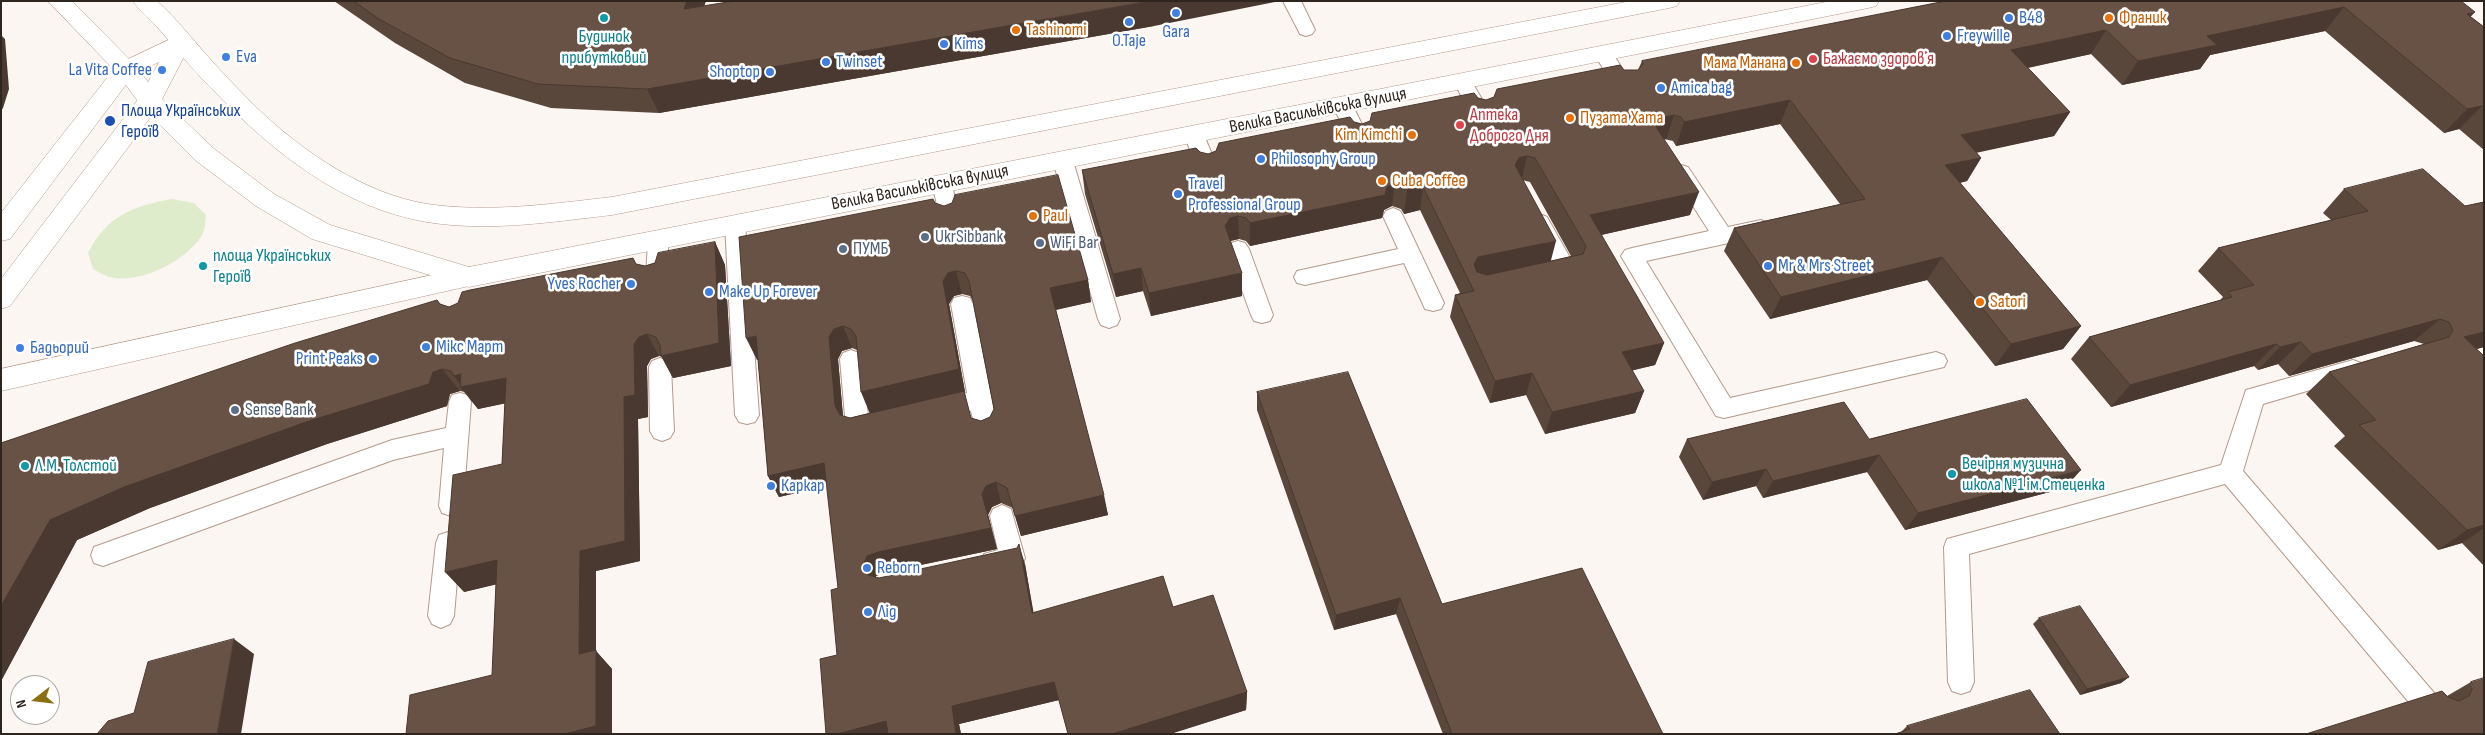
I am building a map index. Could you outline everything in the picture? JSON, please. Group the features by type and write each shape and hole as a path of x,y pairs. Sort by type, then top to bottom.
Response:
{"main road":[{"name":"Велика Васильківська вулиця","path":"58,1 94,34 126,69 150,101 204,154 265,200 321,232 468,289 658,239 1604,55 1868,1"},
{"path":"151,3 181,41 219,83 270,133 327,174 388,203 426,213 472,217 526,215 612,206 1669,1"},
{"path":"1,232 126,69 181,41"},
{"path":"1,299 150,101 181,41"},
{"path":"1,380 468,289"}],"lane":[{"path":"1292,1 1306,30"},
{"path":"1604,55 1624,86"},
{"path":"1463,82 1481,115"},
{"path":"1343,106 1359,139"},
{"path":"1194,135 1208,169"},
{"path":"1670,156 1723,236"},
{"path":"1063,161 1109,319"},
{"path":"942,184 949,220"},
{"path":"1529,278 1566,270 1530,204"},
{"path":"1393,216 1433,303"},
{"path":"735,224 747,415"},
{"path":"1780,224 1632,256 1724,409 1936,361"},
{"path":"657,279 658,239"},
{"path":"1238,249 1262,315"},
{"path":"1305,277 1410,254"},
{"path":"962,304 986,431"},
{"path":"851,359 858,428 980,399"},
{"path":"2230,472 2254,397 2370,364"},
{"path":"660,367 662,431"},
{"path":"442,616 460,402"},
{"path":"104,555 392,450 458,435"},
{"path":"1961,682 1956,547 2230,472"},
{"path":"2230,472 2427,704"},
{"path":"974,566 1013,558 1002,516"}],"green space":[{"path":"172,199 194,203 206,215 203,233 187,252 162,268 149,274 135,277 122,279 110,277 93,269 88,253 95,240 112,222 133,209"}],"building":[{"path":"354,1 687,1 684,9 734,1 1150,1 647,89 538,84 450,58 379,19"},
{"path":"1946,1 2461,1 2475,12 2467,14 2484,27 2484,107 2467,109 2344,7 2207,36 2217,45 2138,61 2106,30 2011,50 2070,112 1961,135 1981,158 1945,165 2081,326 2011,344 1942,257 1781,297 1734,228 1865,199 1790,100 1684,122 1681,117 1674,115 1665,117 1662,126 1656,127 1699,192 1590,215 1664,343 1622,352 1644,391 1552,412 1532,373 1495,381 1455,295 1474,291 1423,187 1407,190 1404,186 1395,183 1387,187 1385,195 1250,223 1246,218 1238,216 1230,218 1225,226 1242,273 1149,293 1141,268 1113,274 1082,170 1196,148 1200,152 1208,154 1216,151 1219,143 1350,117 1354,122 1362,124 1370,121 1372,113 1474,93 1478,98 1486,100 1494,97 1497,89 1620,65 1624,70 1638,70 1643,64 1642,61","holes":["1527,156 1535,158 1586,246 1583,254 1487,275 1477,272 1474,264 1478,257 1556,241 1515,165 1519,158"]},
{"path":"2423,169 2465,206 2484,202 2484,332 2464,337 2484,356 2484,525 2467,530 2359,425 2376,420 2329,372 2449,337 2453,330 2449,322 2440,319 2312,354 2301,342 2280,347 2276,344 2130,385 2089,337 2232,297 2228,292 2254,285 2218,248 2368,211 2344,189"},
{"path":"1058,175 1088,280 1050,288 1104,495 1015,516 1007,488 996,482 986,486 982,494 991,528 867,556 863,566 868,575 879,578 1017,548 1019,544 1032,613 1163,576 1173,607 1213,595 1247,692 1112,734 1068,734 1054,682 952,706 956,734 888,734 886,721 837,734 826,734 820,659 837,655 831,590 838,588 824,463 768,476 756,336 746,338 739,237 933,199 935,203 944,206 952,203 955,195","holes":["956,271 965,273 969,281 994,409 990,417 981,421 971,418 964,391 850,418 840,415 835,406 829,337 834,329 843,326 851,329 856,336 861,392 959,369 943,281 948,273"]},
{"path":"715,242 719,343 661,356 660,345 656,337 647,334 639,337 634,344 635,395 624,397 625,541 580,551 579,654 596,650 596,726 564,734 406,734 410,695 492,675 497,560 445,572 453,475 502,464 506,378 460,387 461,374 454,376 451,371 442,369 433,372 429,384 306,422 124,487 50,520 1,606 1,443 295,343 437,300 440,304 449,307 458,303 462,292 633,258 636,264 645,266 655,263 658,253"},
{"path":"1348,372 1442,604 1582,568 1663,734 1452,734 1400,598 1336,615 1257,392"},
{"path":"2027,399 2081,470 1918,513 1879,455 1773,481 1766,469 1712,482 1687,439 1844,402 1869,439"},
{"path":"2080,606 2129,677 2087,689 2039,618"},
{"path":"234,639 217,734 97,734 108,721 134,713 148,662"},
{"path":"2484,678 2484,734 2306,734 2442,691 2448,697 2459,701 2469,696 2473,687 2471,682"},
{"path":"2030,690 2060,734 1895,734 1910,729 1907,726"}],"place":[{"name":"Gara","path":"1176,13"},
{"name":"Будинок прибутковий","path":"604,18"},
{"name":"B48","path":"2009,18"},
{"name":"Франик","path":"2109,18"},
{"name":"O.Taje","path":"1129,22"},
{"name":"Tashinomi","path":"1016,30"},
{"name":"Freywille","path":"1947,36"},
{"name":"Kims","path":"944,44"},
{"name":"Eva","path":"226,57"},
{"name":"Бажаємо здоровʼя","path":"1813,59"},
{"name":"Twinset","path":"826,62"},
{"name":"Мама Манана","path":"1796,63"},
{"name":"La Vita Coffee","path":"162,70"},
{"name":"Shoptop","path":"770,72"},
{"name":"Amica bag","path":"1661,88"},
{"name":"Пузата Хата","path":"1570,118"},
{"name":"Площа Українських Героїв","path":"110,121"},
{"name":"Аптека Доброго Дня","path":"1460,125"},
{"name":"Kim Kimchi","path":"1412,135"},
{"name":"Philosophy Group","path":"1261,159"},
{"name":"Cuba Coffee","path":"1382,181"},
{"name":"Travel Professional Group","path":"1178,194"},
{"name":"Paul","path":"1033,216"},
{"name":"UkrSibbank","path":"925,237"},
{"name":"WiFi Bar","path":"1040,243"},
{"name":"ПУМБ","path":"843,249"},
{"name":"площа Українських Героїв","path":"203,266"},
{"name":"Mr & Mrs Street","path":"1768,266"},
{"name":"Yves Rocher","path":"631,284"},
{"name":"Make Up Forever","path":"709,292"},
{"name":"Satori","path":"1980,302"},
{"name":"Мікс Март","path":"426,347"},
{"name":"Бадьорий","path":"20,348"},
{"name":"Print Peaks","path":"373,359"},
{"name":"Sense Bank","path":"235,410"},
{"name":"Л.М. Толстой","path":"25,466"},
{"name":"Вечірня музична школа №1 ім.Стеценка","path":"1952,474"},
{"name":"Каркар","path":"771,486"},
{"name":"Reborn","path":"867,568"},
{"name":"Лід","path":"868,612"}]}
